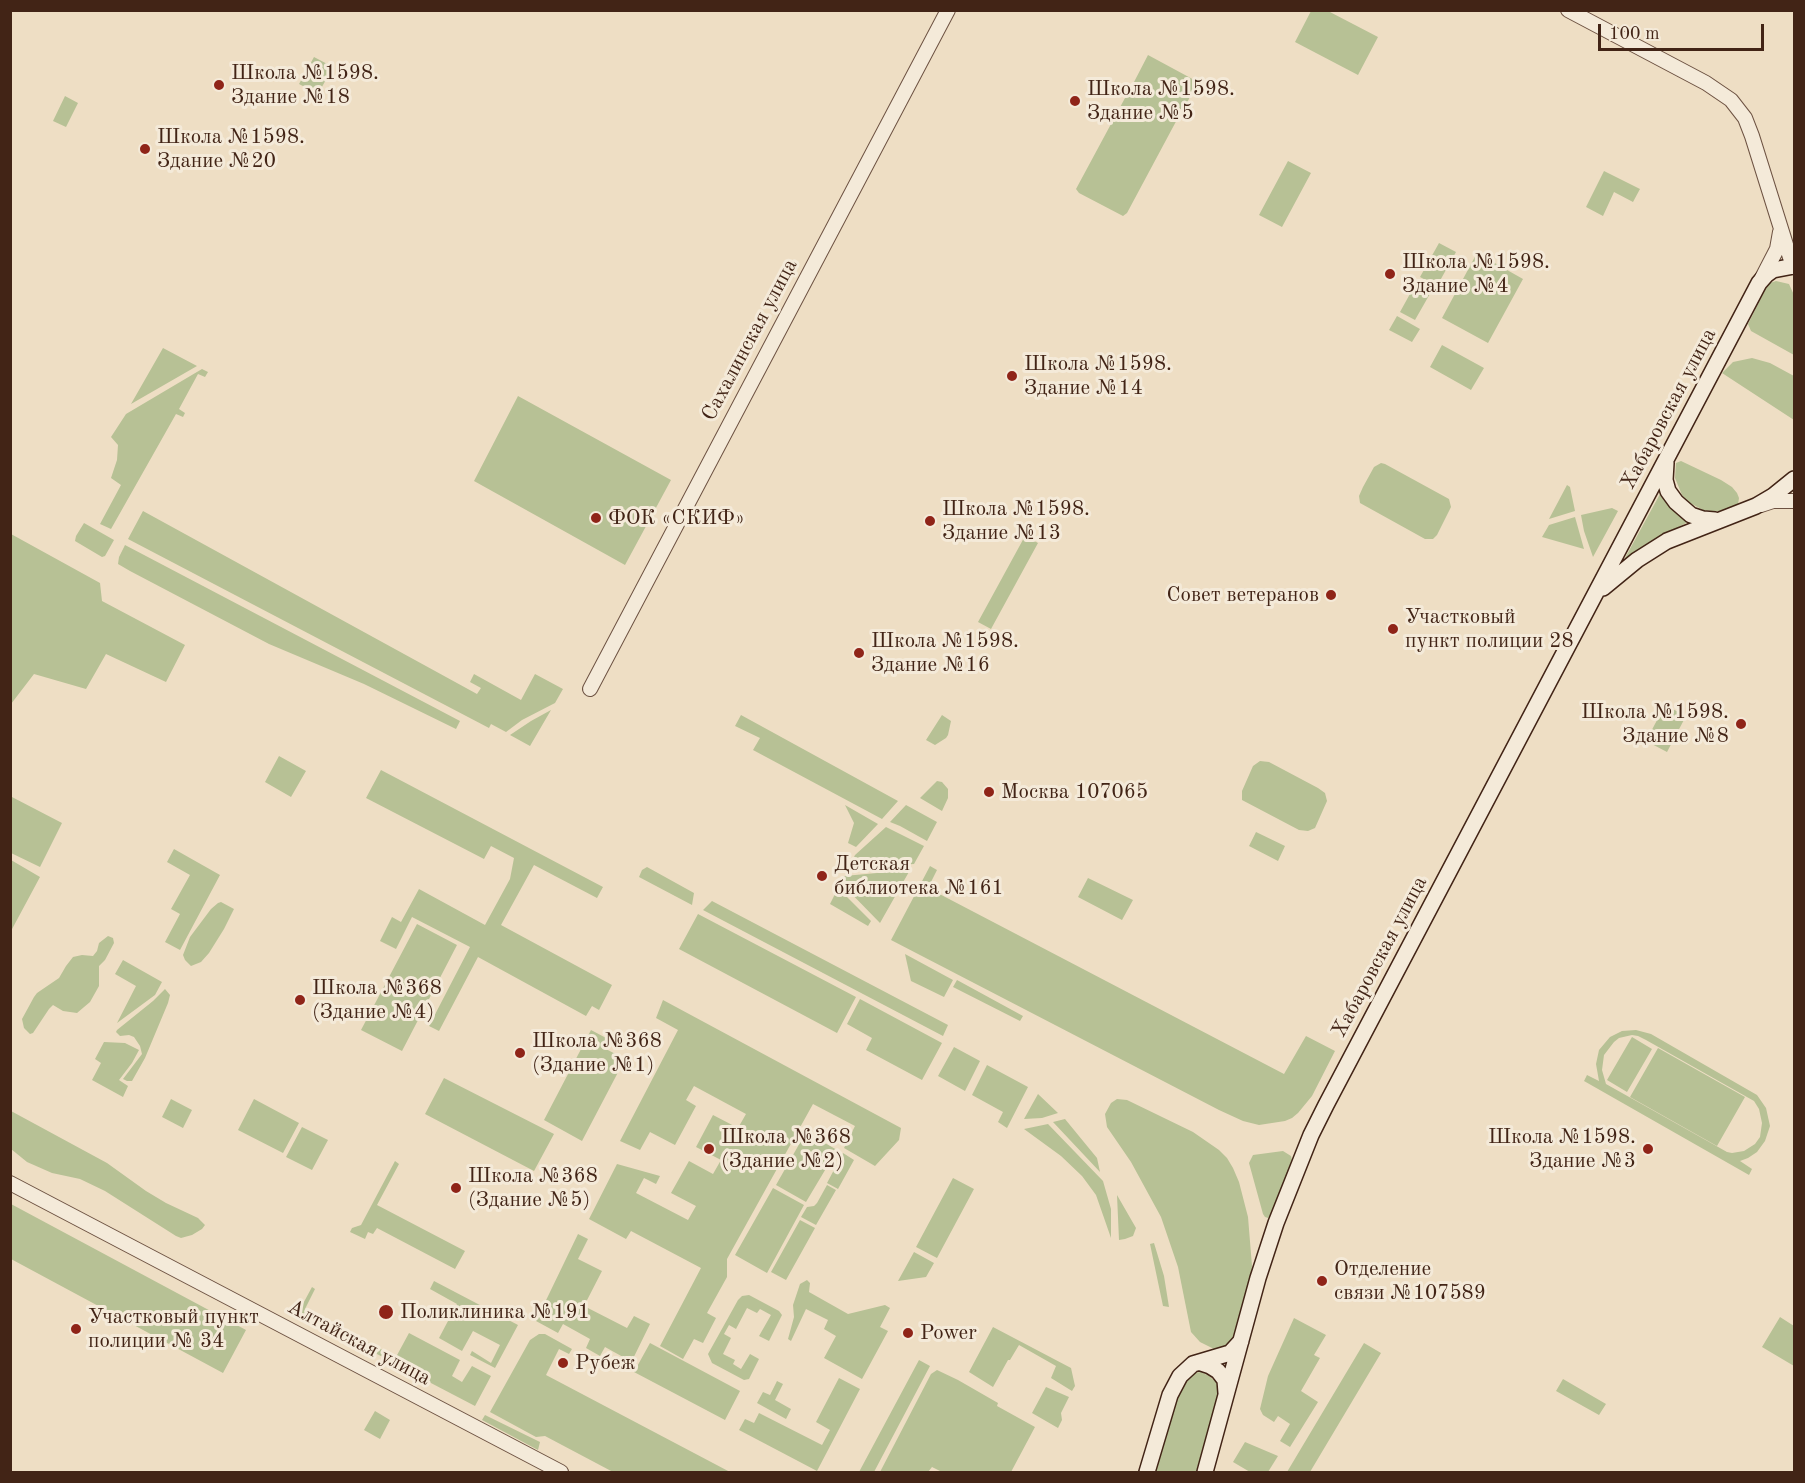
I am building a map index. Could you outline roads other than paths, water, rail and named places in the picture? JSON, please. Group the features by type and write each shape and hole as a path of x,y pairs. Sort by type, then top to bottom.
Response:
{"main road":[{"path":"1760,284 1773,270 1794,268"},
{"name":"Хабаровская улица","path":"1205,1473 1275,1223 1311,1135 1760,284"},
{"path":"1669,456 1665,468 1665,480 1668,491 1676,502 1691,515 1713,520 1724,518"},
{"name":"Хабаровская улица","path":"1588,607 1606,585 1637,560 1668,541 1756,506 1794,479"},
{"path":"1147,1473 1175,1383 1185,1369 1193,1364 1230,1353 1242,1339"},
{"path":"1201,1363 1210,1366 1225,1380 1226,1396"}],"street":[{"name":"Сахалинская улица","path":"590,689 948,10"},
{"path":"1568,10 1706,83 1731,100 1745,118 1752,136 1794,268"},
{"name":"Хабаровская улица","path":"1760,284 1777,249 1780,227"},
{"path":"1756,506 1773,501 1794,501"},
{"name":"Алтайская улица","path":"10,1183 561,1473"}],"place":[{"name":"Школа №1598. Здание №18","path":"219,85"},
{"name":"Школа №1598. Здание №5","path":"1075,101"},
{"name":"Школа №1598. Здание №20","path":"145,149"},
{"name":"Школа №1598. Здание №4","path":"1390,274"},
{"name":"Школа №1598. Здание №14","path":"1012,376"},
{"name":"ФОК «СКИФ»","path":"596,518"},
{"name":"Школа №1598. Здание №13","path":"930,521"},
{"name":"Совет ветеранов","path":"1331,595"},
{"name":"Участковый пункт полиции 28","path":"1393,629"},
{"name":"Школа №1598. Здание №16","path":"859,653"},
{"name":"Школа №1598. Здание №8","path":"1741,724"},
{"name":"Москва 107065","path":"989,792"},
{"name":"Детская библиотека №161","path":"822,876"},
{"name":"Школа №368 (Здание №4)","path":"300,1000"},
{"name":"Школа №368 (Здание №1)","path":"520,1053"},
{"name":"Школа №368 (Здание №2)","path":"709,1149"},
{"name":"Школа №1598. Здание №3","path":"1648,1149"},
{"name":"Школа №368 (Здание №5)","path":"456,1188"},
{"name":"Отделение связи №107589","path":"1322,1281"},
{"name":"Поликлиника №191","path":"386,1312"},
{"name":"Участковый пункт полиции № 34","path":"76,1329"},
{"name":"Power","path":"908,1333"},
{"name":"Рубеж","path":"563,1363"}]}
